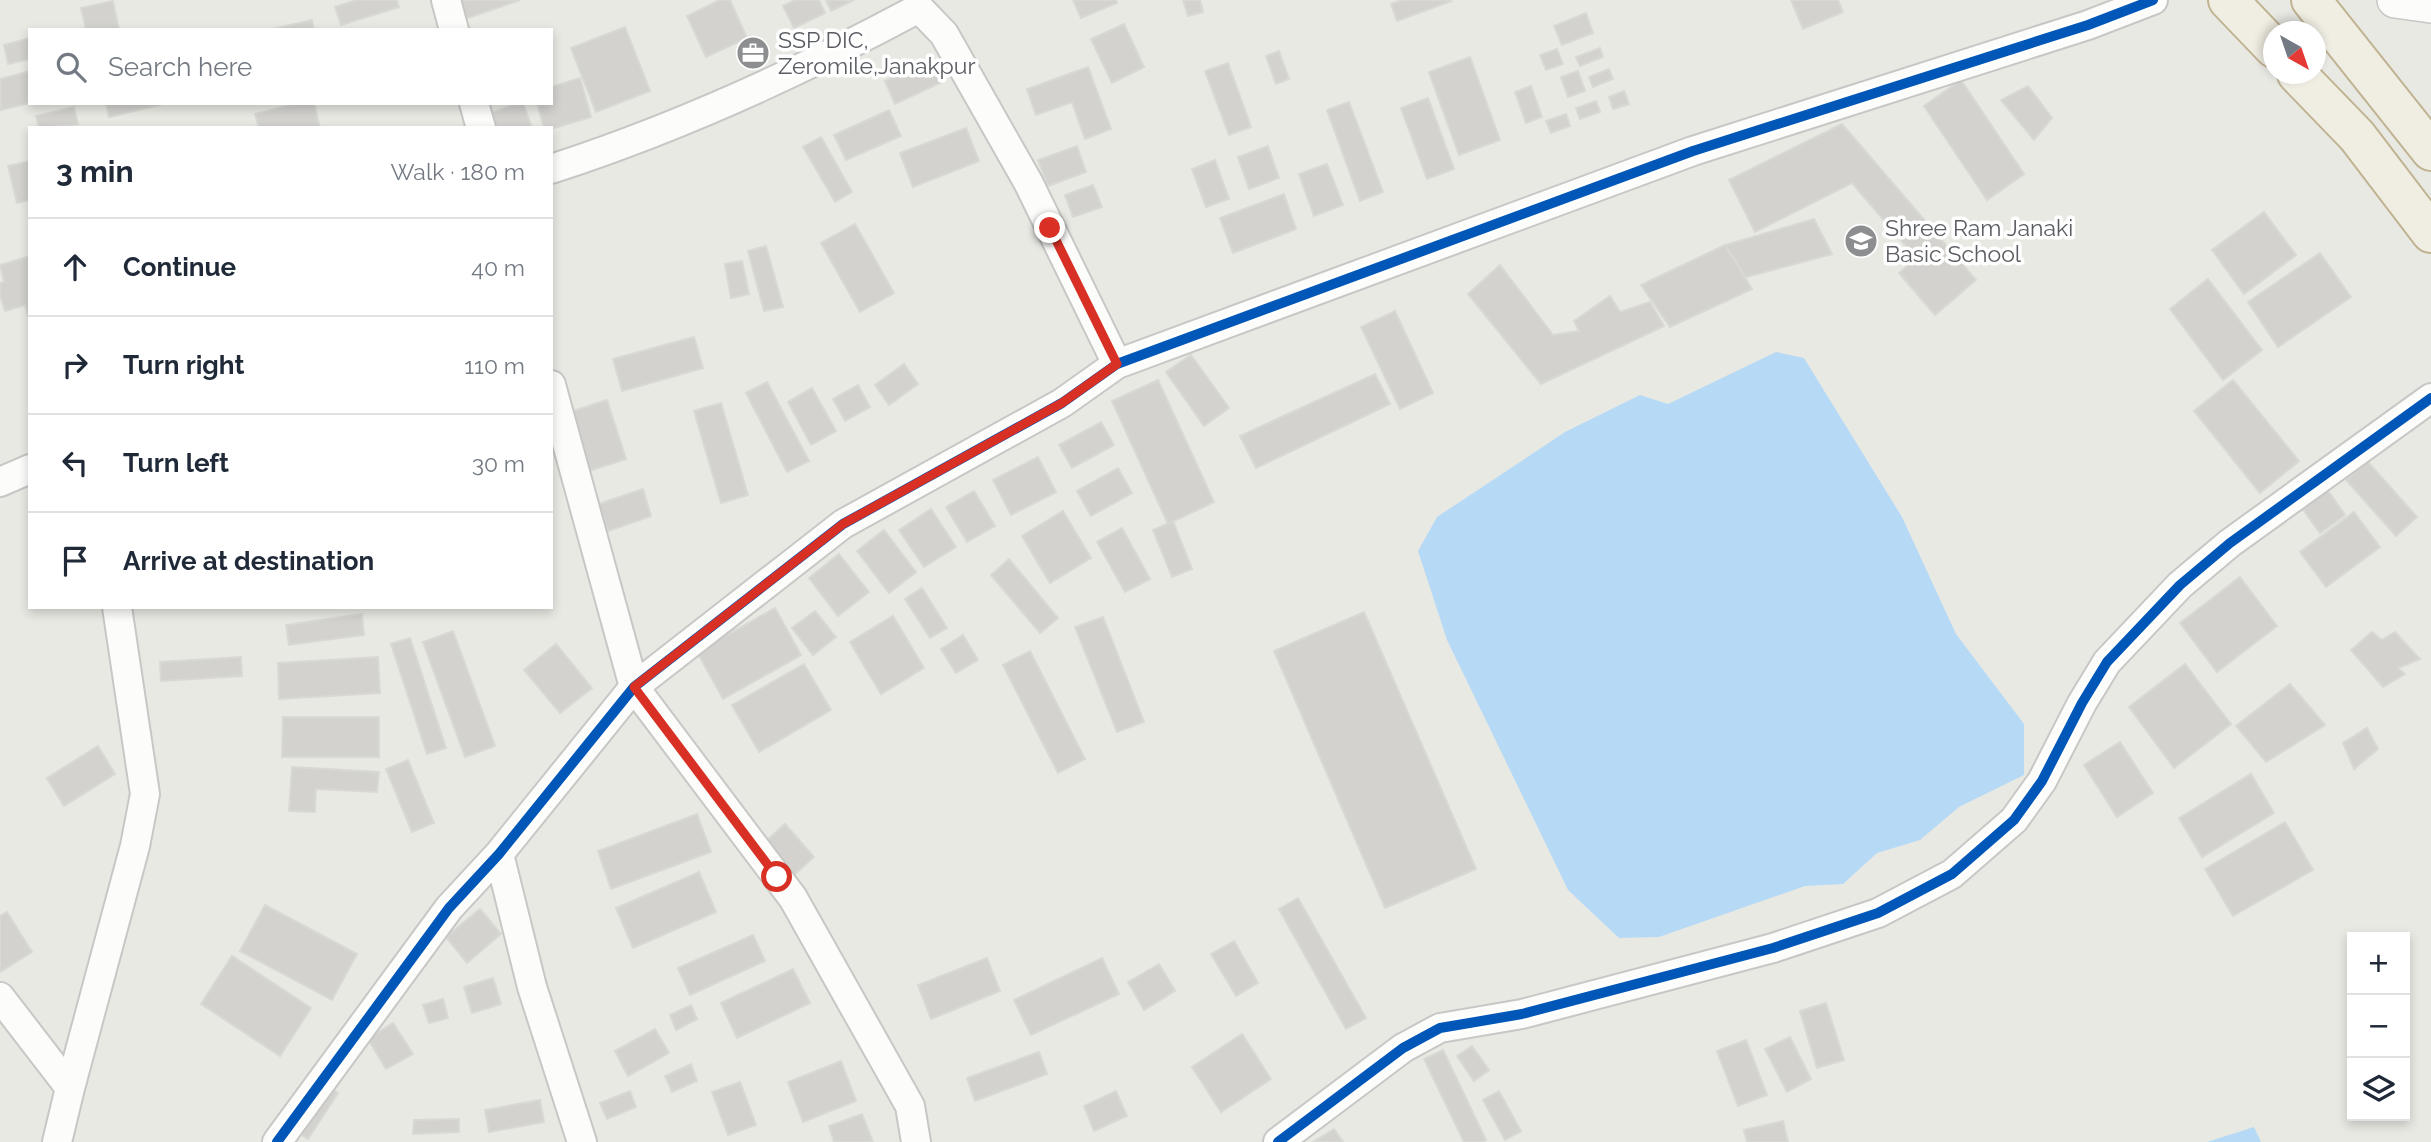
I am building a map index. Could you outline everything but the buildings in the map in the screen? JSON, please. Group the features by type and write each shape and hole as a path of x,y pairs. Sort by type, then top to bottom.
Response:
{"highway":[{"path":"2228,0 2263,37"},
{"path":"2311,0 2431,151"},
{"path":"2307,84 2357,136 2431,233"}],"street":[{"path":"446,0 453,28"},
{"path":"277,1142 449,908 499,854 634,687 843,524 1062,403 1117,364 1693,151 2088,25 2153,0"},
{"path":"2395,0 2431,5"},
{"path":"553,168 621,147 775,80 919,8 944,34 1028,182 1117,364"},
{"path":"475,105 480,126"},
{"path":"553,391 634,687 793,898 910,1107 916,1142"},
{"path":"1278,1142 1403,1048 1440,1028 1522,1014 1773,948 1878,913 1952,874 2014,820 2042,781 2106,662 2180,586 2230,543 2431,398"},
{"path":"0,482 28,470"},
{"path":"57,1142 135,846 145,794 117,609"},
{"path":"499,854 533,987 582,1142"},
{"path":"0,997 70,1088"}],"water":[{"path":"1776,352 1804,358 1902,517 1956,634 2024,724 2024,775 1959,807 1920,840 1877,853 1843,884 1805,886 1659,937 1619,938 1568,890 1447,640 1418,551 1437,517 1565,432 1640,395 1668,404"},
{"path":"2254,1127 2261,1142 2207,1142"}],"cycle path":[{"path":"277,1142 449,908 499,854 634,687 843,524 1062,403 1117,364 1693,151 2088,25 2153,0"},
{"path":"1278,1142 1403,1048 1440,1028 1522,1014 1773,948 1878,913 1952,874 2014,820 2042,781 2082,703 2107,662 2180,585 2230,543 2431,398"}],"place":[{"name":"SSP DIC, Zeromile,Janakpur","path":"753,53"},
{"name":"Shree Ram Janaki Basic School","path":"1861,241"}],"route":[{"path":"777,877 634,687 843,524 1062,403 1117,364 1050,228"}]}
